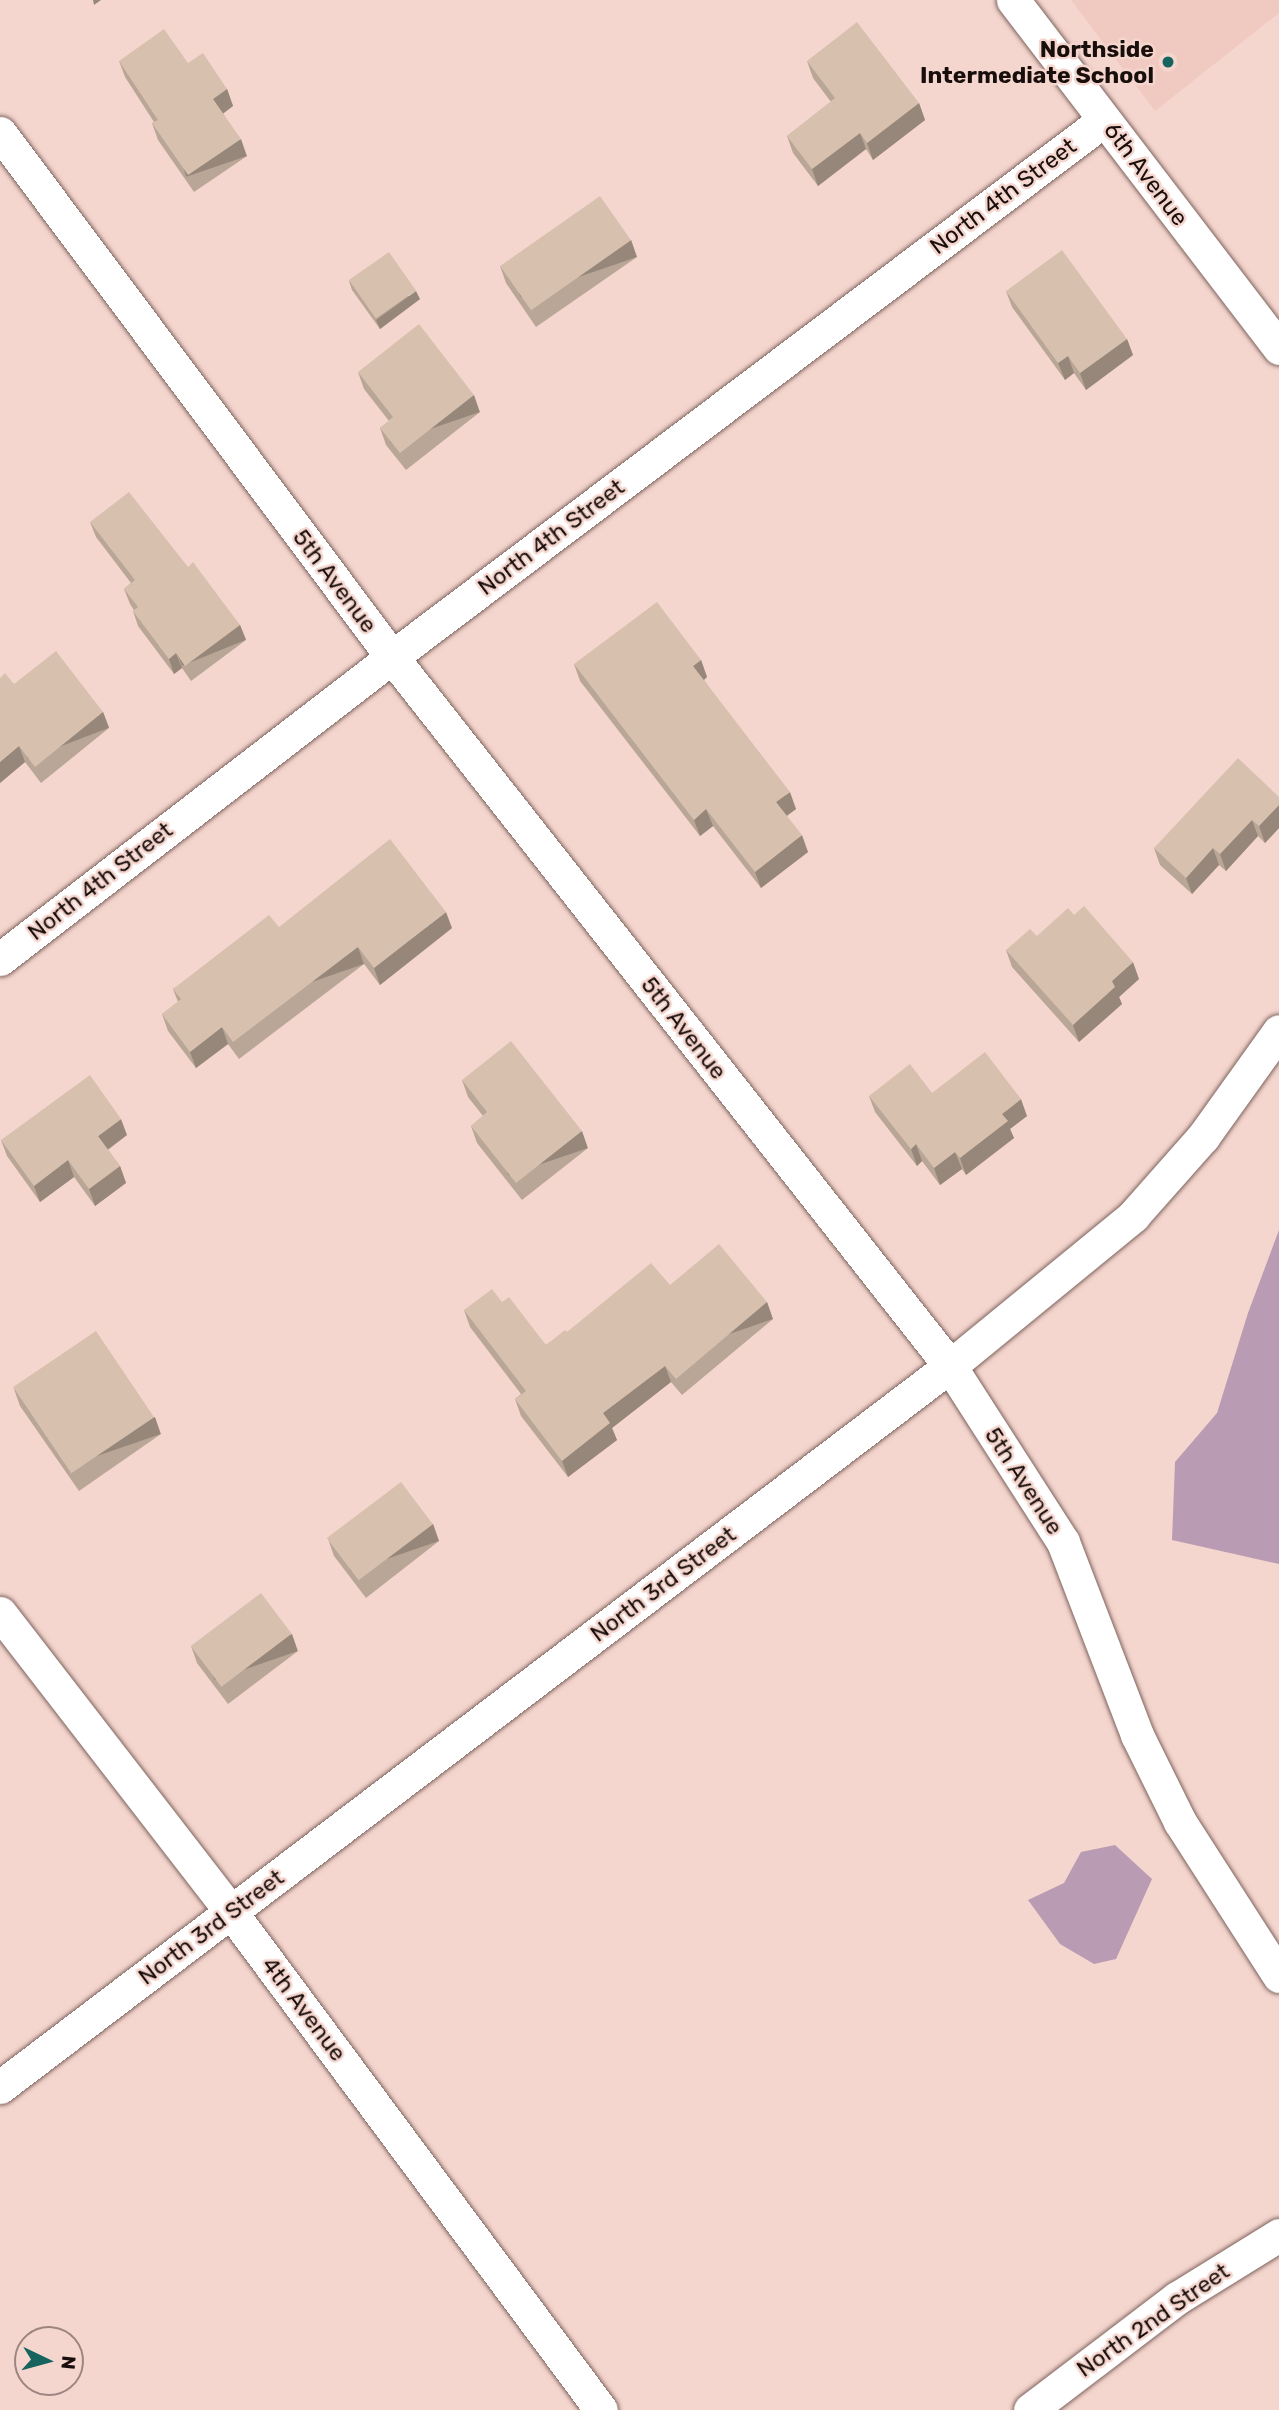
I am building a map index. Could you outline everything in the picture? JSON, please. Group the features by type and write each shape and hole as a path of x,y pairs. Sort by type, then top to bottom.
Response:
{"street":[{"name":"6th Avenue","path":"1013,0 1279,348"},
{"name":"North 4th Street","path":"0,958 392,657 1104,120"},
{"name":"5th Avenue","path":"0,132 392,657 950,1366 1062,1542 1137,1735 1174,1810 1279,1976"},
{"name":"North 3rd Street","path":"0,2087 950,1366 1133,1216 1203,1138 1279,1031"},
{"name":"4th Avenue","path":"0,1613 231,1912 601,2410"},
{"name":"North 2nd Street","path":"1030,2410 1177,2298 1279,2235"}],"shaded area":[{"name":"Northside Intermediate School","path":"1071,0 1279,0 1279,13 1155,111"},
{"path":"1279,1230 1279,1564 1172,1540 1175,1462 1217,1413 1248,1313"},
{"path":"1115,1845 1152,1879 1116,1959 1094,1964 1060,1944 1028,1900 1064,1883 1081,1852"}],"building":[{"path":"857,22 919,103 867,143 860,133 812,169 787,136 835,98 807,61"},
{"path":"164,29 188,63 203,53 227,89 213,99 241,139 188,175 152,123 158,120 119,61"},
{"path":"600,196 631,240 531,310 500,266"},
{"path":"1062,250 1127,339 1080,373 1068,356 1058,363 1006,291"},
{"path":"389,252 416,291 376,319 349,280"},
{"path":"419,324 474,395 400,453 380,428 393,417 358,372"},
{"path":"129,492 188,567 193,562 240,625 185,666 176,653 169,659 133,611 138,607 124,589 135,580 90,522"},
{"path":"657,602 701,660 693,666 790,792 776,802 802,835 755,872 706,809 694,820 574,664"},
{"path":"56,651 103,712 35,767 19,746 0,762 0,678 5,673 14,684"},
{"path":"1238,758 1279,797 1279,805 1259,826 1252,820 1220,854 1213,848 1186,878 1154,848"},
{"path":"390,839 446,912 374,968 358,947 233,1042 222,1027 190,1052 162,1014 181,999 173,989 269,915 279,927"},
{"path":"1084,906 1133,962 1112,981 1115,987 1073,1025 1006,950 1030,929 1037,936 1068,908 1074,915"},
{"path":"511,1041 582,1131 516,1183 471,1126 487,1112 462,1080"},
{"path":"985,1052 1021,1099 1002,1114 1008,1121 960,1158 955,1152 934,1168 916,1144 911,1149 869,1096 910,1064 932,1093"},
{"path":"90,1075 121,1119 98,1136 120,1166 89,1189 68,1160 34,1186 1,1140"},
{"path":"719,1244 767,1302 676,1379 665,1366 603,1413 610,1423 562,1461 515,1399 526,1391 464,1310 492,1289 502,1302 509,1297 546,1345 565,1330 567,1332 651,1263 670,1285"},
{"path":"96,1331 154,1417 71,1473 13,1387"},
{"path":"401,1482 433,1524 359,1580 327,1538"},
{"path":"261,1593 292,1634 221,1687 191,1646"}],"place":[{"name":"Northside Intermediate School","path":"1168,62"}]}
